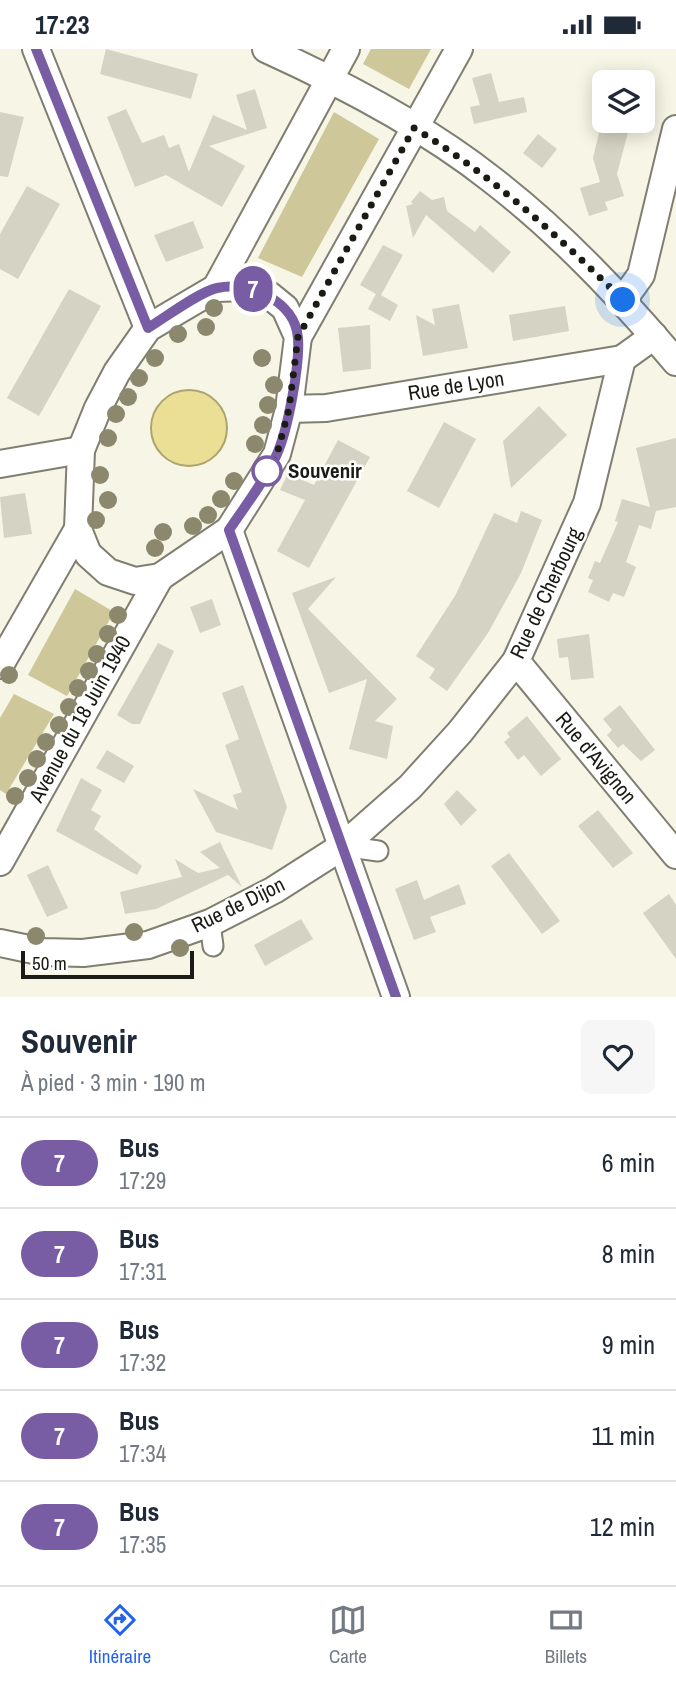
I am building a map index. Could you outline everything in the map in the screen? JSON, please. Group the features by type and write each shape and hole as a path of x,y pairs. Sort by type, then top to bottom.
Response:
{"street":[{"path":"36,49 148,328"},
{"path":"266,49 330,78 414,128 490,178 567,244 669,351"},
{"path":"216,288 346,49"},
{"path":"298,337 285,308 269,296 248,287 216,288 148,328 117,372 81,450 78,529 88,554 108,572 135,581 160,577 229,530 277,454 289,409 298,337 459,49"},
{"path":"623,300 641,275 676,129"},
{"path":"622,359 669,351"},
{"name":"Rue de Lyon","path":"289,409 326,408 622,359"},
{"name":"Rue de Cherbourg","path":"343,846 410,787 460,732 516,661 557,575 587,503 622,359"},
{"path":"0,464 81,450"},
{"path":"0,665 78,529"},
{"path":"229,530 396,997"},
{"name":"Avenue du 18 Juin 1940","path":"0,862 160,577"},
{"name":"Rue d'Avignon","path":"516,661 672,858"},
{"path":"343,846 378,851"},
{"name":"Rue de Dijon","path":"0,943 83,963 148,945 211,935 343,846"}],"shaded area":[{"path":"371,49 431,49 409,89 363,64"},
{"path":"334,112 379,139 302,277 258,258"},
{"path":"189,390 204,393 216,401 224,413 227,428 224,443 216,455 204,463 189,466 174,463 162,455 154,443 151,428 154,413 162,401 174,393"},
{"path":"75,589 114,612 67,696 28,675"},
{"path":"14,694 54,714 6,794 0,790 0,718"}],"building":[{"path":"106,49 198,74 191,99 100,74"},
{"path":"491,73 499,102 524,97 527,112 474,124 470,107 480,105 472,78"},
{"path":"255,89 267,128 209,146 245,166 222,207 166,175 135,187 107,117 126,109 142,143 164,135 169,148 179,144 189,172 213,115 247,130 236,95"},
{"path":"0,112 24,117 8,177 0,176"},
{"path":"599,133 628,133 617,174 624,196 605,202 608,210 589,216 580,188 600,182 593,158"},
{"path":"538,134 557,149 542,168 523,153"},
{"path":"27,186 60,204 18,279 0,269 0,234"},
{"path":"420,191 432,200 444,197 447,211 475,232 480,225 511,252 493,273 426,215 413,238 406,206 413,204 411,202"},
{"path":"193,221 204,248 166,262 154,235"},
{"path":"383,245 403,255 381,295 398,305 390,321 368,309 376,294 360,285"},
{"path":"69,289 101,306 39,416 7,398"},
{"path":"459,304 468,348 423,356 416,315 435,325 432,309"},
{"path":"565,306 569,331 513,341 509,315"},
{"path":"370,325 371,369 343,372 338,328"},
{"path":"539,406 567,435 511,488 503,441"},
{"path":"444,422 476,439 439,508 407,491"},
{"path":"676,438 676,507 656,511 651,529 639,525 626,562 636,567 624,597 613,593 609,602 588,592 593,580 588,578 595,561 600,563 618,522 615,521 622,499 650,507 636,448"},
{"path":"338,440 370,457 309,568 277,551 305,500 280,490 288,473 314,485"},
{"path":"25,493 32,534 4,538 0,497"},
{"path":"521,511 542,520 521,573 488,633 447,691 429,678 435,669 416,656 455,596 494,513 517,523"},
{"path":"336,577 308,609 397,699 375,721 393,726 387,759 349,749 367,679 329,693 292,593"},
{"path":"212,599 221,625 200,633 190,607"},
{"path":"589,634 594,678 571,680 568,657 559,658 557,639"},
{"path":"158,643 174,651 140,724 132,724 117,715"},
{"path":"243,685 287,807 272,850 216,832 193,789 238,810 233,795 242,792 225,745 239,739 222,693"},
{"path":"620,705 655,750 641,761 623,744 618,748 607,735 612,730 603,719"},
{"path":"527,716 561,759 541,776 524,755 518,760 504,742 510,737 507,733"},
{"path":"107,750 134,766 124,783 96,768"},
{"path":"81,778 102,790 91,810 101,816 94,829 142,866 137,875 56,831"},
{"path":"457,790 477,810 461,826 444,804"},
{"path":"598,810 633,853 613,868 578,826"},
{"path":"220,842 242,887 228,875 156,909 125,914 120,892 182,877 175,859 198,873 220,868 200,852"},
{"path":"509,853 560,921 542,934 491,866"},
{"path":"48,865 68,908 47,917 27,875"},
{"path":"417,880 424,900 459,884 466,904 430,917 436,932 414,940 395,889"},
{"path":"669,894 676,905 676,959 643,913"},
{"path":"301,919 313,939 265,966 254,945"}],"bus line":[{"name":"7","path":"36,49 148,328 216,288 248,287 269,296 285,308 298,337 289,409 277,454 229,530 396,997"}],"place":[{"name":"Souvenir","path":"267,471"}],"route":[{"path":"267,471 266,473 277,454 289,409 298,337 414,128 490,178 567,244 623,300"}]}
